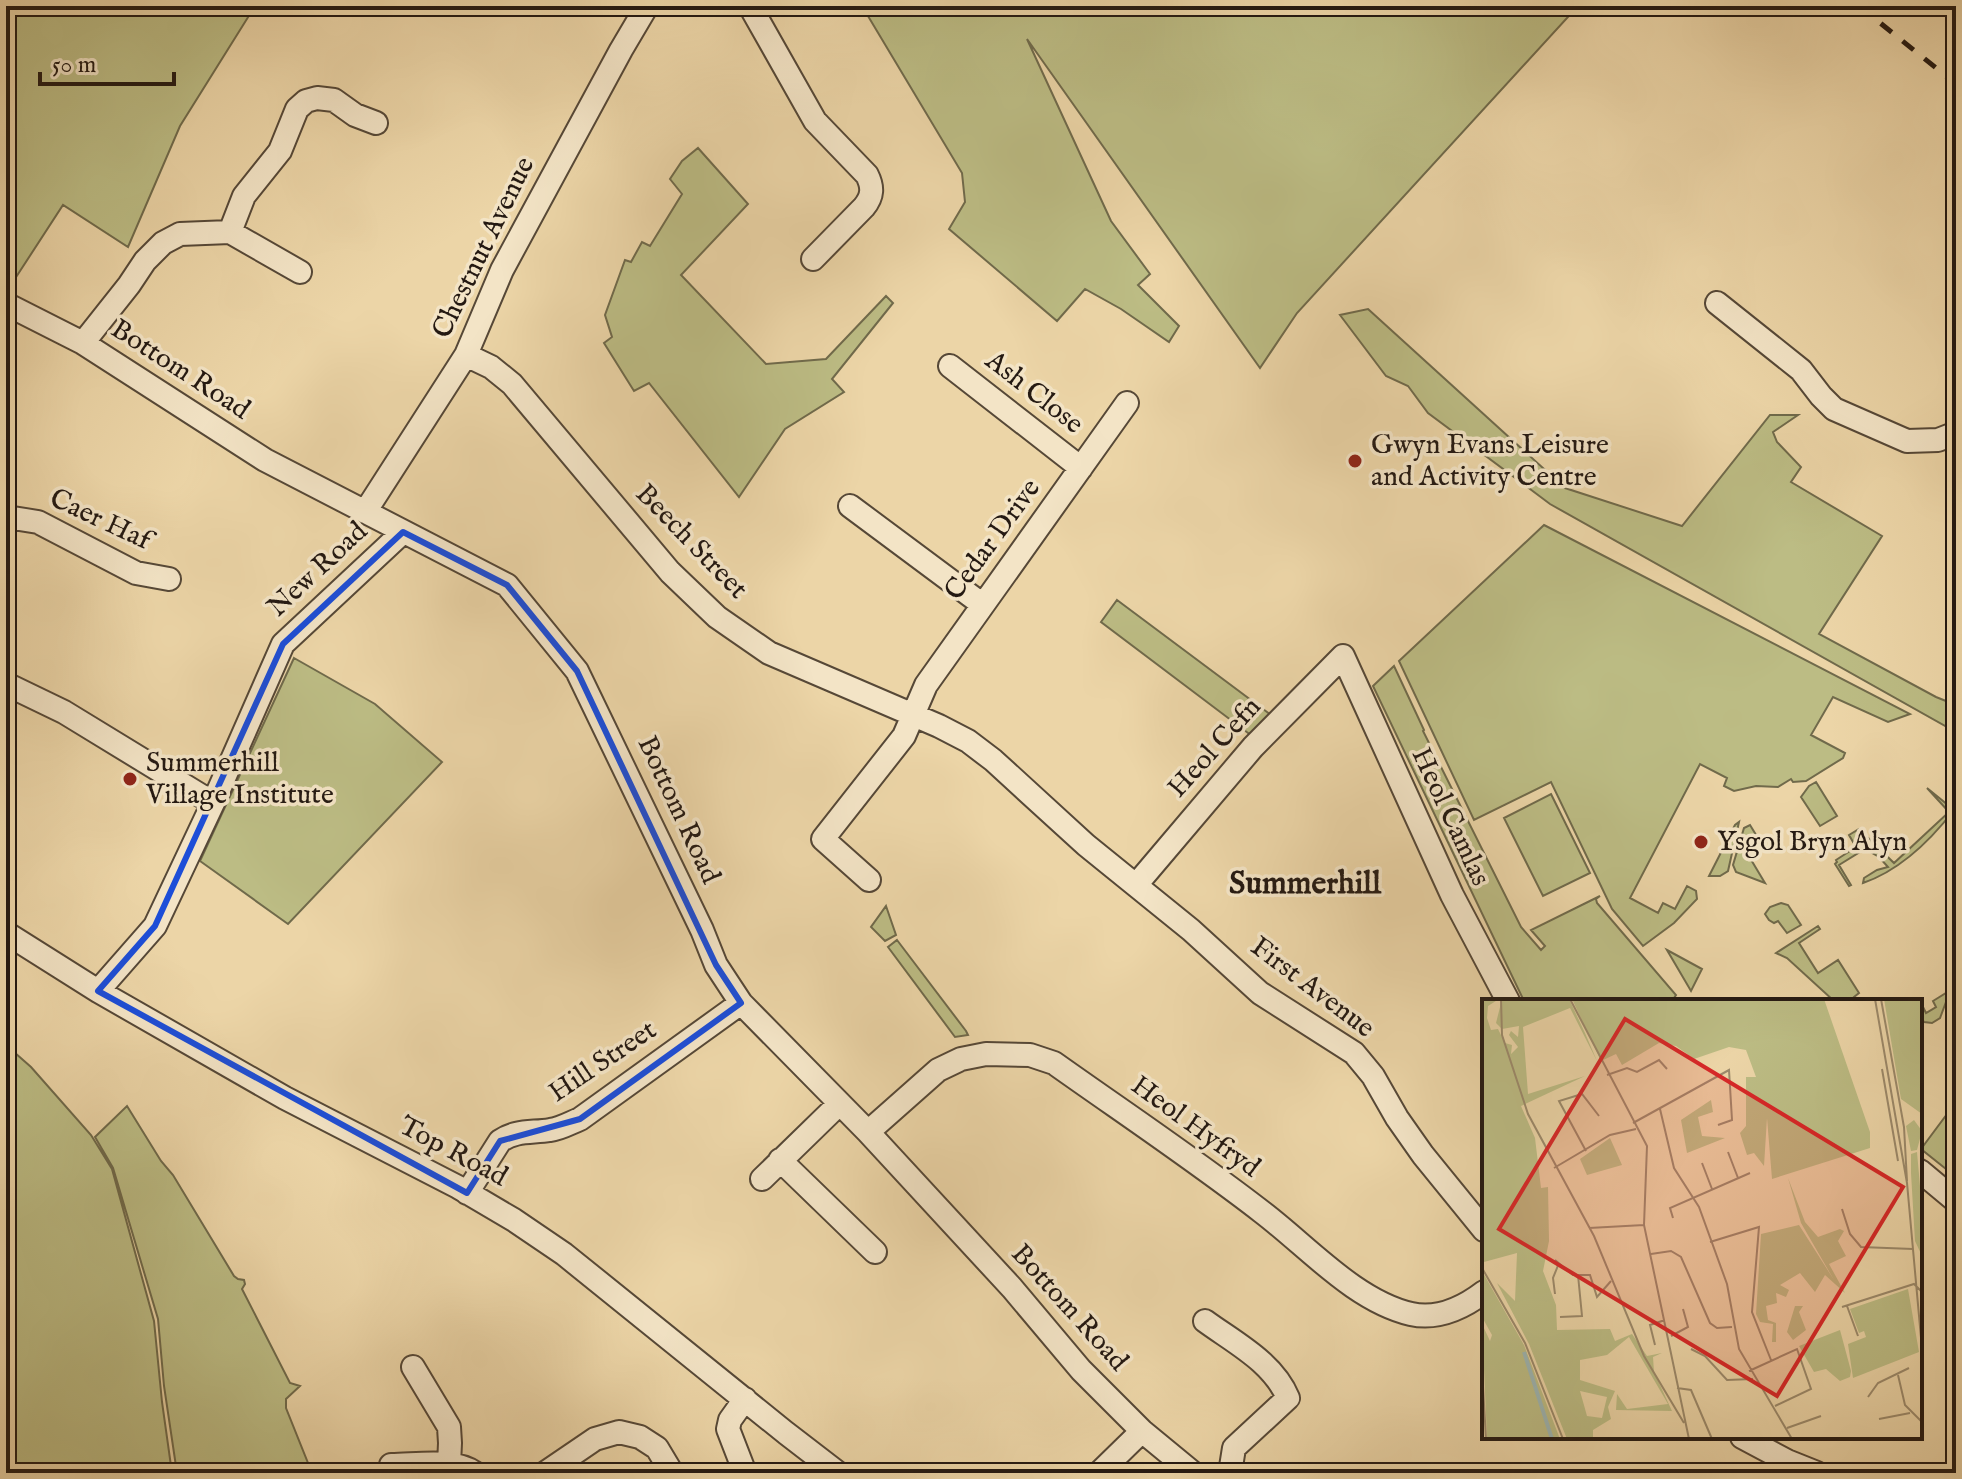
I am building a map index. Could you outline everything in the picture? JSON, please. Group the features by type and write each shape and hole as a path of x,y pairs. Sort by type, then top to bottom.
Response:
{"street":[{"name":"Chestnut Avenue","path":"365,512 466,355 502,270 647,6"},
{"path":"750,6 815,121 867,175 871,184 870,199 864,207 813,259"},
{"path":"236,234 244,196 280,151 297,109 306,101 317,98 334,100 355,115 376,123"},
{"path":"83,343 145,261 163,243 180,234 236,234 300,272"},
{"path":"1717,303 1801,370 1834,409 1907,441 1938,440 1956,433"},
{"name":"Bottom Road","path":"6,304 83,343 265,460 507,585 577,671 716,965 741,1003 868,1132 1012,1288 1081,1370 1142,1431 1193,1473"},
{"name":"Beech Street","path":"466,355 491,367 512,384 670,572 717,617 769,653 914,715"},
{"name":"Ash Close","path":"950,366 1081,468"},
{"name":"Cedar Drive","path":"869,880 823,839 904,736 926,685 1127,403"},
{"path":"850,506 983,605"},
{"name":"Caer Haf","path":"6,521 13,518 38,522 136,573 169,579"},
{"name":"New Road","path":"98,991 155,926 283,644 403,532"},
{"name":"Heol Cefn","path":"1136,885 1253,747 1343,656"},
{"name":"Heol Camlas","path":"1343,656 1452,895 1507,999"},
{"path":"6,684 64,712 213,803"},
{"name":"First Avenue","path":"914,715 968,741 993,760 1086,845 1191,930 1260,993 1354,1053 1373,1076 1423,1155 1480,1218"},
{"name":"Top Road","path":"6,933 98,991 285,1098 514,1220 564,1254 838,1473"},
{"name":"Hill Street","path":"467,1193 500,1141 521,1132 553,1130 580,1119 741,1003"},
{"name":"Heol Hyfryd","path":"868,1132 938,1070 961,1059 986,1054 1030,1055 1054,1063 1262,1212 1361,1292 1388,1307 1414,1315 1440,1315 1461,1307 1482,1293"},
{"path":"762,1179 839,1104"},
{"path":"780,1160 875,1252"},
{"path":"1922,1173 1956,1201"},
{"path":"1205,1321 1268,1367 1282,1384 1288,1398 1234,1448 1230,1473"},
{"path":"413,1367 449,1427 449,1465"},
{"path":"745,1399 730,1420 728,1429 745,1473"},
{"path":"1099,1473 1142,1431"},
{"path":"552,1471 595,1439 619,1432 640,1437 657,1448 672,1473"},
{"path":"1745,1439 1783,1467 1817,1473"},
{"path":"391,1465 418,1469 449,1465 475,1473"}],"highlighted area":[{"path":"403,532 507,585 577,671 716,965 741,1003 580,1119 500,1141 467,1193 98,991 155,926 283,644"}],"green space":[{"path":"6,6 271,6 250,14 180,126 128,247 63,205 7,291"},
{"path":"862,6 1578,6 1297,313 1260,368 1027,39 1111,221 1150,274 1138,285 1179,326 1169,342 1085,289 1057,321 949,229 965,202 962,173"},
{"path":"698,148 748,204 681,275 766,364 826,359 886,296 893,303 832,379 844,392 785,429 739,497 649,383 634,391 604,343 612,337 605,315 625,260 631,262 642,242 650,246 682,194 670,179 682,161"},
{"path":"1368,309 1565,488 1682,526 1770,415 1798,415 1773,432 1777,442 1801,467 1791,482 1882,536 1819,634 1956,705 1956,732 1550,504 1428,413 1408,386 1386,376 1340,315"},
{"path":"1544,525 1910,714 1888,722 1833,697 1811,735 1845,753 1843,758 1806,781 1793,782 1791,779 1778,787 1756,786 1734,791 1724,786 1727,778 1700,764 1630,898 1658,913 1663,903 1675,909 1687,886 1696,891 1697,899 1674,923 1643,946 1612,909 1551,782 1474,820 1399,661"},
{"path":"1117,600 1271,715 1252,736 1101,622"},
{"path":"294,658 375,704 442,762 288,924 200,861"},
{"path":"1394,666 1521,927 1541,950 1545,946 1531,930 1600,896 1596,899 1597,903 1676,995 1673,999 1523,999 1373,686"},
{"path":"1816,782 1837,816 1820,826 1801,797"},
{"path":"1927,788 1954,810 1914,853 1877,877 1863,883 1864,878 1888,867 1865,849 1839,865 1849,886 1835,864 1836,860 1856,847 1849,835 1859,829 1894,863 1949,812"},
{"path":"1551,794 1590,873 1543,896 1504,818"},
{"path":"1739,822 1728,871 1720,876 1709,876 1735,825"},
{"path":"1750,825 1764,848 1750,858 1765,883 1736,872 1733,865 1744,828"},
{"path":"1781,903 1788,905 1801,925 1787,933 1778,921 1774,923 1765,914 1770,907"},
{"path":"886,906 896,935 885,941 871,927"},
{"path":"1818,926 1820,929 1799,943 1818,973 1838,960 1859,993 1855,999 1832,999 1787,958 1776,953"},
{"path":"897,940 968,1035 955,1037 888,947"},
{"path":"1667,950 1702,969 1691,991"},
{"path":"1952,986 1940,1018 1932,1023 1924,1022 1922,1008 1926,1013 1936,1007 1933,1001"},
{"path":"6,1045 31,1067 91,1135 112,1169 154,1321 172,1473 6,1473"},
{"path":"1956,1102 1956,1177 1922,1148"},
{"path":"127,1106 234,1276 244,1280 242,1289 290,1383 300,1386 286,1399 286,1408 312,1473 177,1473 158,1319 113,1168 95,1137"}],"railway":[{"path":"1859,6 1956,84"}],"place":[{"name":"Gwyn Evans Leisure and Activity Centre","path":"1355,461"},
{"name":"Summerhill Village Institute","path":"130,779"},
{"name":"Ysgol Bryn Alyn","path":"1701,842"}],"district":[{"name":"Summerhill","path":"1305,884"}]}
